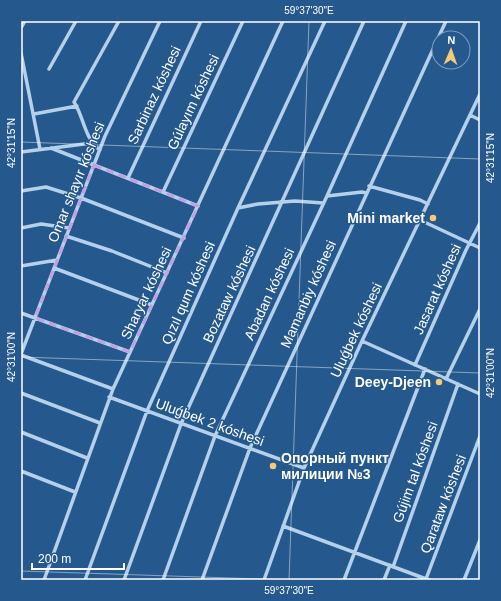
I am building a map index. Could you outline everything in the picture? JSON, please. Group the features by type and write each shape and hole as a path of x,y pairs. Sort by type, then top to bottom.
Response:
{"street":[{"path":"21,28 26,21"},
{"path":"49,69 76,21"},
{"path":"100,150 92,143 74,102 119,21"},
{"name":"Omar shayır kóshesi","path":"21,354 100,150 160,21"},
{"name":"Sarbinaz kóshesi","path":"128,178 201,21"},
{"name":"Gúlayım kóshesi","path":"163,192 243,21"},
{"name":"Sharyar kóshesi","path":"44,580 109,397 184,238 283,21"},
{"name":"Qızıl qum kóshesi","path":"85,580 147,411 324,21"},
{"name":"Bozataw kóshesi","path":"124,580 181,424 284,202 364,21"},
{"name":"Abadan kóshesi","path":"163,580 215,436 327,196 406,21"},
{"name":"Mamanbiy kóshesi","path":"202,580 250,448 446,21"},
{"path":"21,53 40,149"},
{"name":"Uluǵbek kóshesi","path":"264,580 304,468 362,341 480,94"},
{"path":"34,114 77,106"},
{"path":"470,115 480,120"},
{"path":"21,152 92,143"},
{"path":"51,148 198,206"},
{"path":"370,186 420,200 428,204"},
{"path":"21,191 46,187 81,198 184,238"},
{"path":"327,196 362,192 366,193"},
{"path":"238,208 258,204 284,202 323,203"},
{"path":"420,220 480,248"},
{"name":"Jasarat kóshesi","path":"415,365 469,244 480,223"},
{"path":"21,228 41,224 69,228"},
{"path":"66,236 112,250 167,273"},
{"path":"21,266 57,260"},
{"path":"54,268 152,305"},
{"path":"446,379 480,309"},
{"path":"21,313 130,352"},
{"path":"362,341 479,393 480,388"},
{"path":"21,354 113,389"},
{"path":"344,580 425,369"},
{"name":"Gújim tal kóshesi","path":"384,580 391,566 458,384"},
{"path":"21,393 100,423"},
{"name":"Uluǵbek 2 kóshesi","path":"109,397 304,468"},
{"path":"21,432 87,458"},
{"name":"Qarataw kóshesi","path":"428,580 480,436"},
{"path":"21,471 75,492"},
{"path":"283,526 428,580"},
{"path":"464,580 480,540"}],"highlighted area":[{"path":"94,165 198,206 130,352 35,318"}],"place":[{"name":"Mini market","path":"433,218"},
{"name":"Deey-Djeen","path":"439,382"},
{"name":"Опорный пункт милиции №3","path":"273,466"}]}
